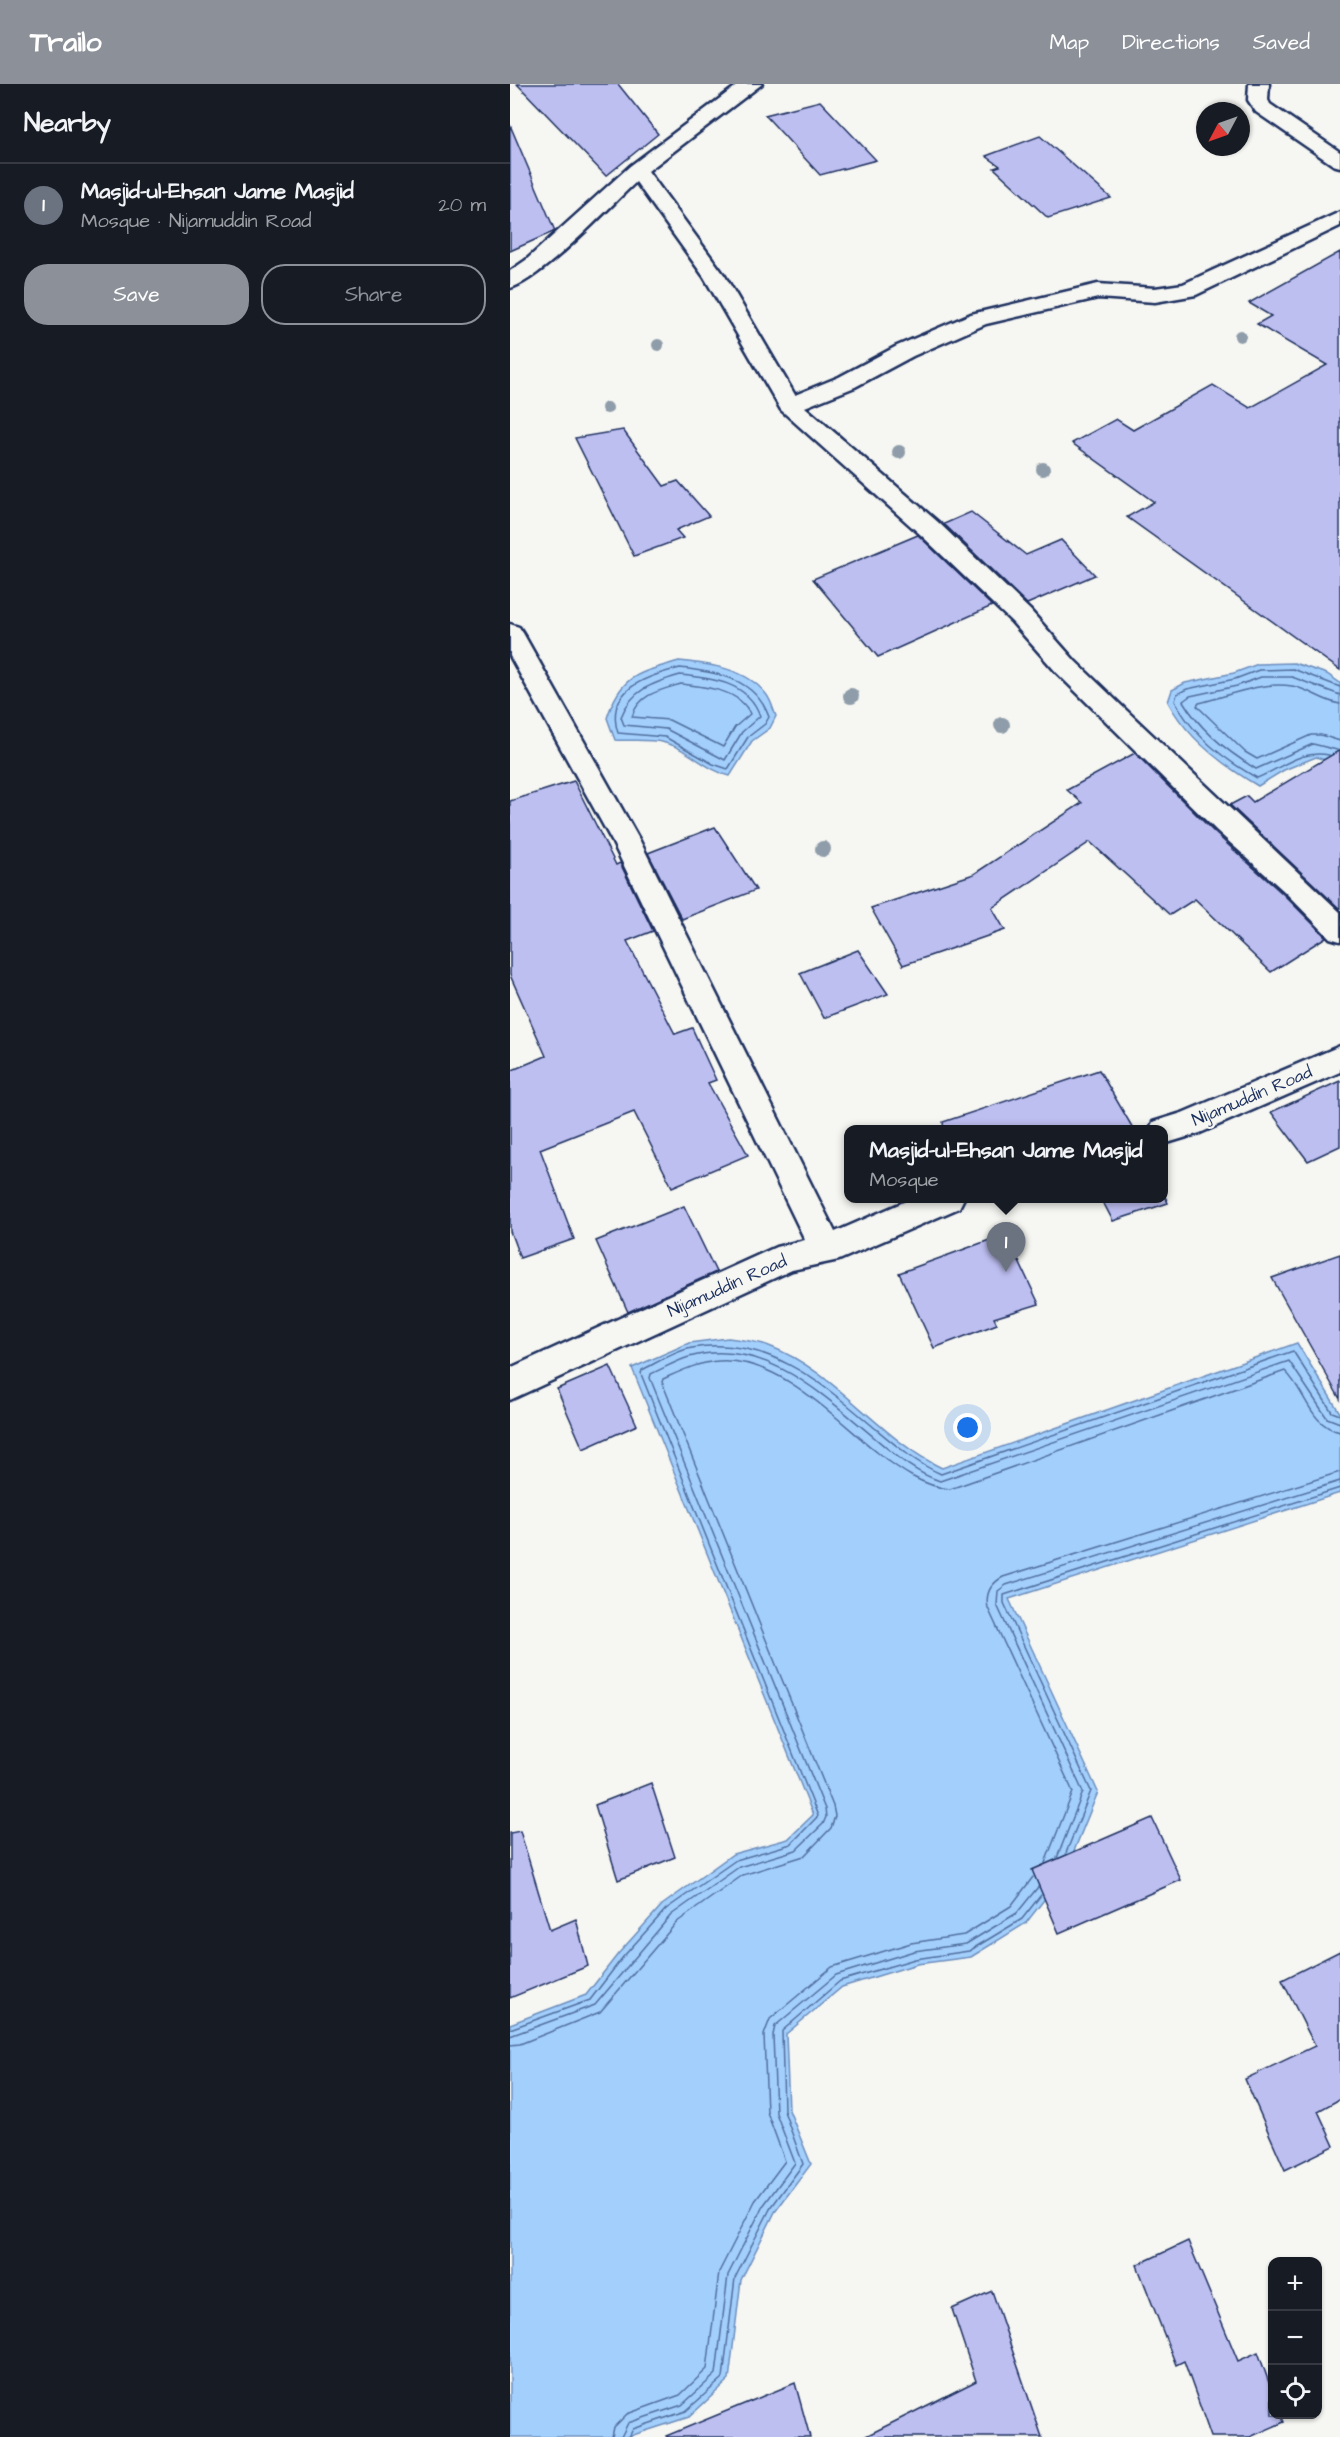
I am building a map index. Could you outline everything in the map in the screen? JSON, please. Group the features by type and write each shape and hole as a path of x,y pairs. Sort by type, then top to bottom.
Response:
{"street":[{"path":"510,281 534,265 637,170 752,84"},
{"path":"1259,84 1258,100 1263,108 1340,160"},
{"path":"637,170 714,276 789,405 930,529 1012,608 1108,709 1227,824 1295,884 1340,930"},
{"path":"789,405 847,382 906,351 979,320 1098,291 1155,296 1188,290 1340,218"},
{"path":"510,633 626,841 827,1250"},
{"name":"Nijamuddin Road","path":"1168,1130 1188,1124 1340,1058"},
{"name":"Nijamuddin Road","path":"510,1384 788,1257 827,1250 936,1203"}],"water":[{"path":"679,661 714,666 738,673 758,685 771,702 776,716 770,728 752,741 730,776 662,742 615,740 607,718 612,703 625,684 642,673"},
{"path":"1294,663 1327,674 1340,683 1340,765 1316,757 1284,770 1258,786 1232,770 1207,750 1185,728 1168,702 1172,690 1185,683 1234,673 1258,664"},
{"path":"728,1338 764,1344 793,1357 815,1371 897,1440 942,1468 1297,1343 1340,1413 1340,1493 1009,1599 1098,1792 1065,1873 1026,1923 971,1957 917,1964 842,1987 786,2034 789,2110 811,2164 775,2212 741,2280 729,2380 689,2417 627,2437 510,2437 510,2024 586,1995 618,1954 662,1905 733,1854 788,1839 813,1815 632,1368 689,1343"}],"building":[{"path":"517,84 618,84 658,134 606,176"},
{"path":"820,101 876,160 820,175 765,115"},
{"path":"510,125 555,231 510,251"},
{"path":"1040,136 1111,198 1048,218 994,168 1000,166 986,156"},
{"path":"1340,252 1340,670 1127,517 1154,502 1072,443 1116,419 1133,430 1213,385 1250,408 1327,365 1257,324 1271,316 1249,303"},
{"path":"623,430 664,486 678,481 709,516 676,530 683,538 634,556 575,438"},
{"path":"971,512 1026,555 1061,540 1095,575 1027,604 944,524"},
{"path":"918,535 992,606 878,657 813,579"},
{"path":"1340,750 1340,909 1230,805 1247,796 1253,802"},
{"path":"1135,753 1215,833 1283,894 1326,937 1271,972 1195,899 1170,915 1090,842 992,908 1005,930 903,965 871,908 974,874 1082,803 1067,790"},
{"path":"574,781 616,865 620,863 653,931 627,941 675,1034 692,1028 716,1080 708,1083 748,1155 672,1187 634,1112 540,1149 574,1239 520,1258 510,1231 510,1071 546,1056 510,975 510,801"},
{"path":"715,827 756,890 682,919 648,853"},
{"path":"858,950 888,994 824,1018 800,973"},
{"path":"1099,1070 1131,1125 943,1125 943,1122"},
{"path":"1340,1081 1340,1146 1308,1161 1271,1112"},
{"path":"1104,1203 1168,1203 1113,1221"},
{"path":"684,1206 716,1272 628,1312 596,1241"},
{"path":"1006,1234 1039,1304 994,1318 997,1324 934,1348 899,1273"},
{"path":"1340,1254 1340,1399 1272,1278"},
{"path":"610,1366 637,1425 583,1449 557,1389"},
{"path":"651,1783 675,1857 618,1880 595,1805"},
{"path":"1152,1818 1181,1880 1059,1933 1032,1870"},
{"path":"520,1831 550,1930 576,1919 588,1966 510,1998 510,1833"},
{"path":"1340,1951 1340,2099 1318,2111 1334,2146 1285,2170 1245,2079 1315,2046 1282,1980"},
{"path":"1188,2241 1238,2361 1258,2352 1268,2380 1268,2419 1283,2419 1284,2422 1250,2437 1211,2437 1184,2361 1176,2365 1137,2265"},
{"path":"992,2291 1042,2437 864,2437 976,2381 952,2309"},
{"path":"795,2383 810,2437 666,2436"}],"place":[{"name":"Masjid-ul-Ehsan Jame Masjid","path":"1006,1272"}]}
